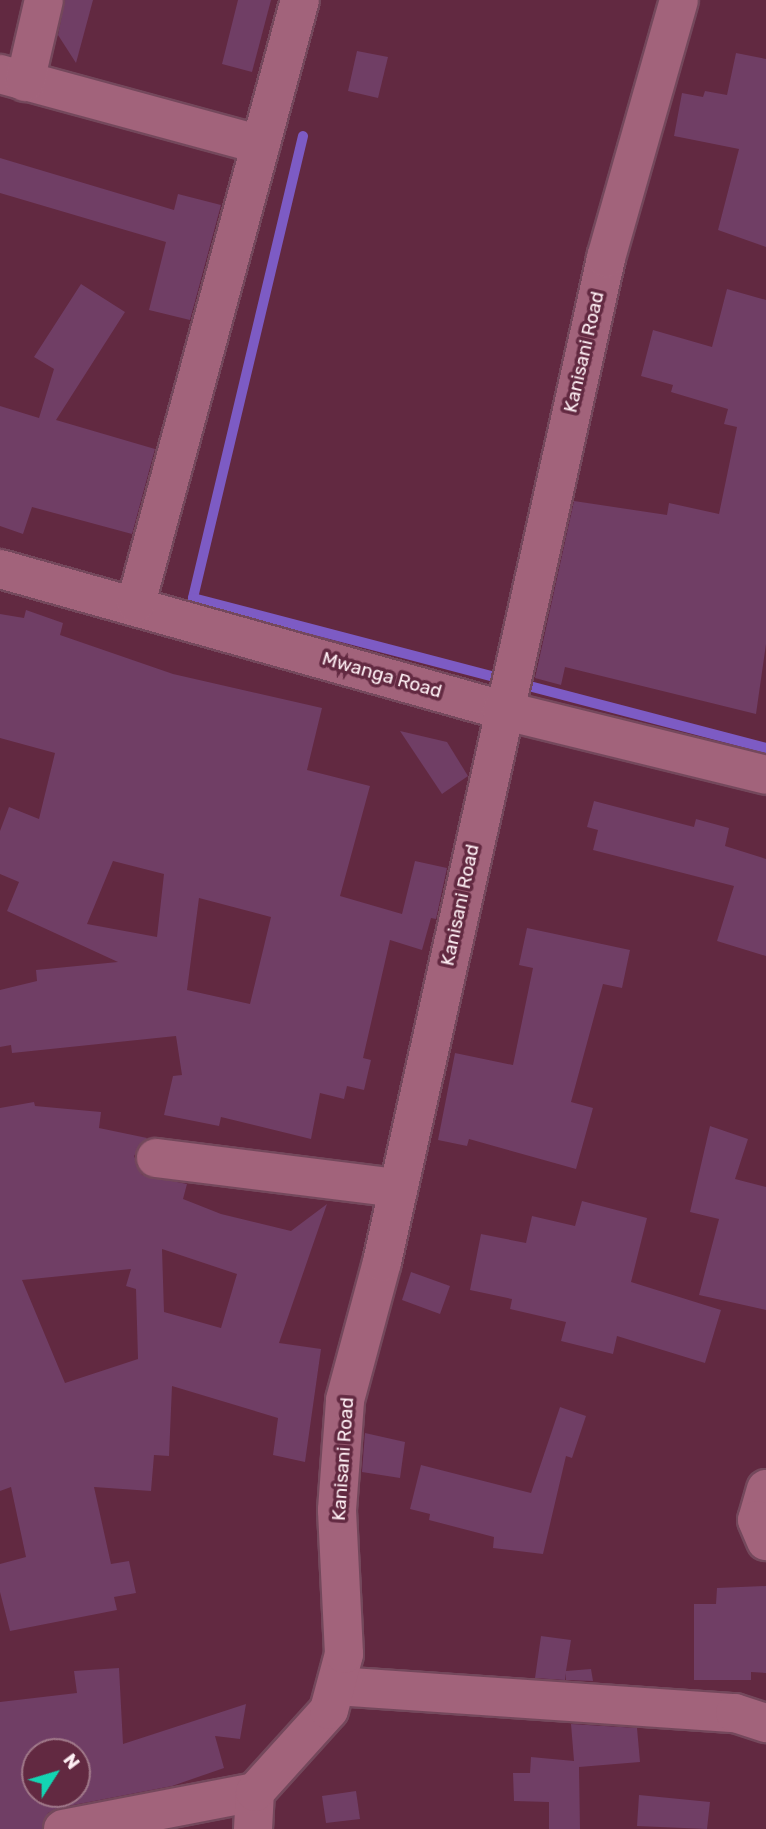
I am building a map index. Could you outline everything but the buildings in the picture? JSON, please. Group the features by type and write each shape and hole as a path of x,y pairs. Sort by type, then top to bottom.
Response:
{"street":[{"path":"44,0 12,78 261,145"},
{"path":"136,604 300,0"},
{"name":"Kanisani Road","path":"63,1829 254,1811 329,1710 344,1654 337,1510 345,1399 398,1188 502,710 606,258 678,0"},
{"name":"Mwanga Road","path":"0,569 136,604 502,710 766,775"},
{"path":"156,1158 398,1188"},
{"path":"766,1489 757,1520 766,1541"},
{"path":"336,1686 734,1713 766,1723"}],"waterway":[{"path":"303,136 193,598 766,748"}]}
